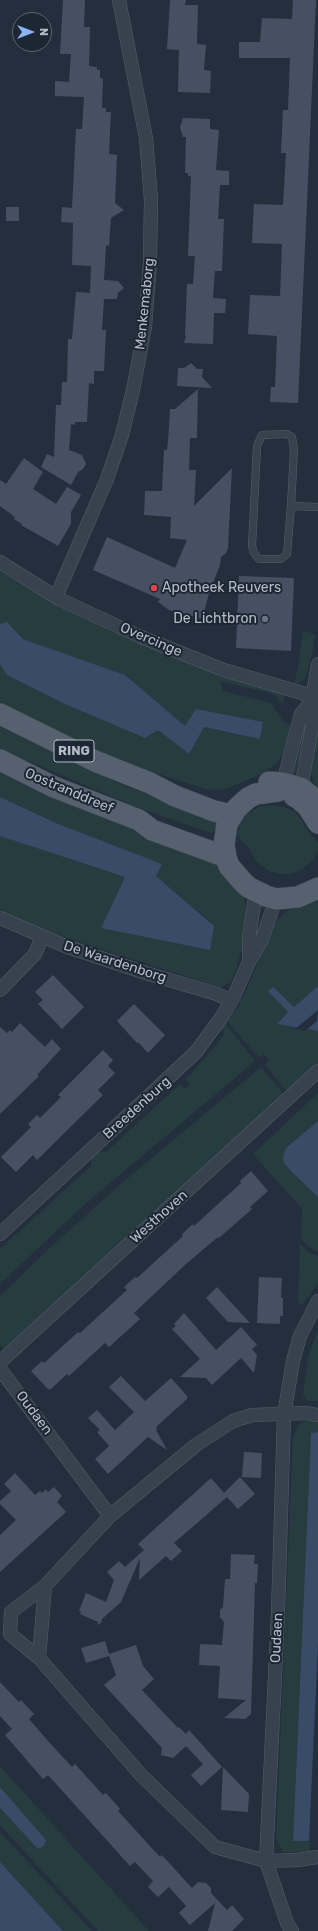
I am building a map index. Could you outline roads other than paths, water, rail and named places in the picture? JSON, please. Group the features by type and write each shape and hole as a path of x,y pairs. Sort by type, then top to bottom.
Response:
{"main road":[{"name":"RING","path":"0,714 95,761 150,783 174,796 214,811 228,808"},
{"name":"Oostranddreef","path":"0,760 54,787 139,820 154,820 212,839 225,851 234,849 243,863 257,877 272,885 278,892"},
{"path":"318,802 287,787 257,783 228,808 225,851 230,866 242,881 256,891 278,892 298,897 318,888"},
{"path":"287,787 308,807 318,823"},
{"path":"278,892 304,884 318,874"}],"street":[{"name":"Menkemaborg","path":"56,597 107,479 122,435 133,390 145,326 150,262 151,200 146,138 119,0"},
{"name":"Overcinge","path":"0,562 56,597 140,637 224,670 312,698"},
{"path":"287,787 312,727 312,698 318,664"},
{"path":"287,787 301,714 312,698"},
{"name":"Breedenburg","path":"249,962 250,937 256,891"},
{"name":"Breedenburg","path":"0,1234 188,1061 209,1035 231,1001 249,962 262,939 278,892"},
{"name":"De Waardenborg","path":"0,918 42,937 149,974 217,994 231,1001"},
{"path":"0,990 35,954 42,937"},
{"name":"Westhoven","path":"0,1362 318,1071"},
{"name":"Oudaen","path":"266,1861 278,1613 284,1415 293,1361 300,1336 318,1301"},
{"name":"Oudaen","path":"0,1369 110,1516"},
{"path":"318,1415 252,1415 233,1421 196,1445 110,1516 45,1586 11,1612 10,1634 39,1658 141,1775 216,1848 266,1861 298,1860 318,1857"},
{"path":"39,1658 45,1586"},
{"path":"266,1861 287,1923 292,1931"}],"lane":[{"path":"268,433 287,434 292,437 294,450 291,506 287,554 281,559 259,559 254,553 252,546 257,446 262,435 268,433"},
{"path":"291,506 318,507"}],"water":[{"path":"7,622 23,639 125,675 185,726 196,709 263,722 260,739 204,727 189,754 158,730 145,738 67,705 7,675 0,664 0,624"},
{"path":"0,797 56,823 162,864 156,876 214,926 210,950 101,928 125,877 0,836"},
{"path":"318,986 318,1031 277,1024 288,1012 268,991 273,987 294,1007"},
{"path":"318,1121 318,1197 284,1163 283,1157 286,1148"},
{"path":"318,1432 318,1644 309,1841 293,1841 311,1433"},
{"path":"0,1787 46,1840 44,1846 38,1849 0,1808"},
{"path":"0,1862 63,1931 0,1931"}],"place":[{"name":"Apotheek Reuvers","path":"154,588"},
{"name":"De Lichtbron","path":"265,619"}]}
